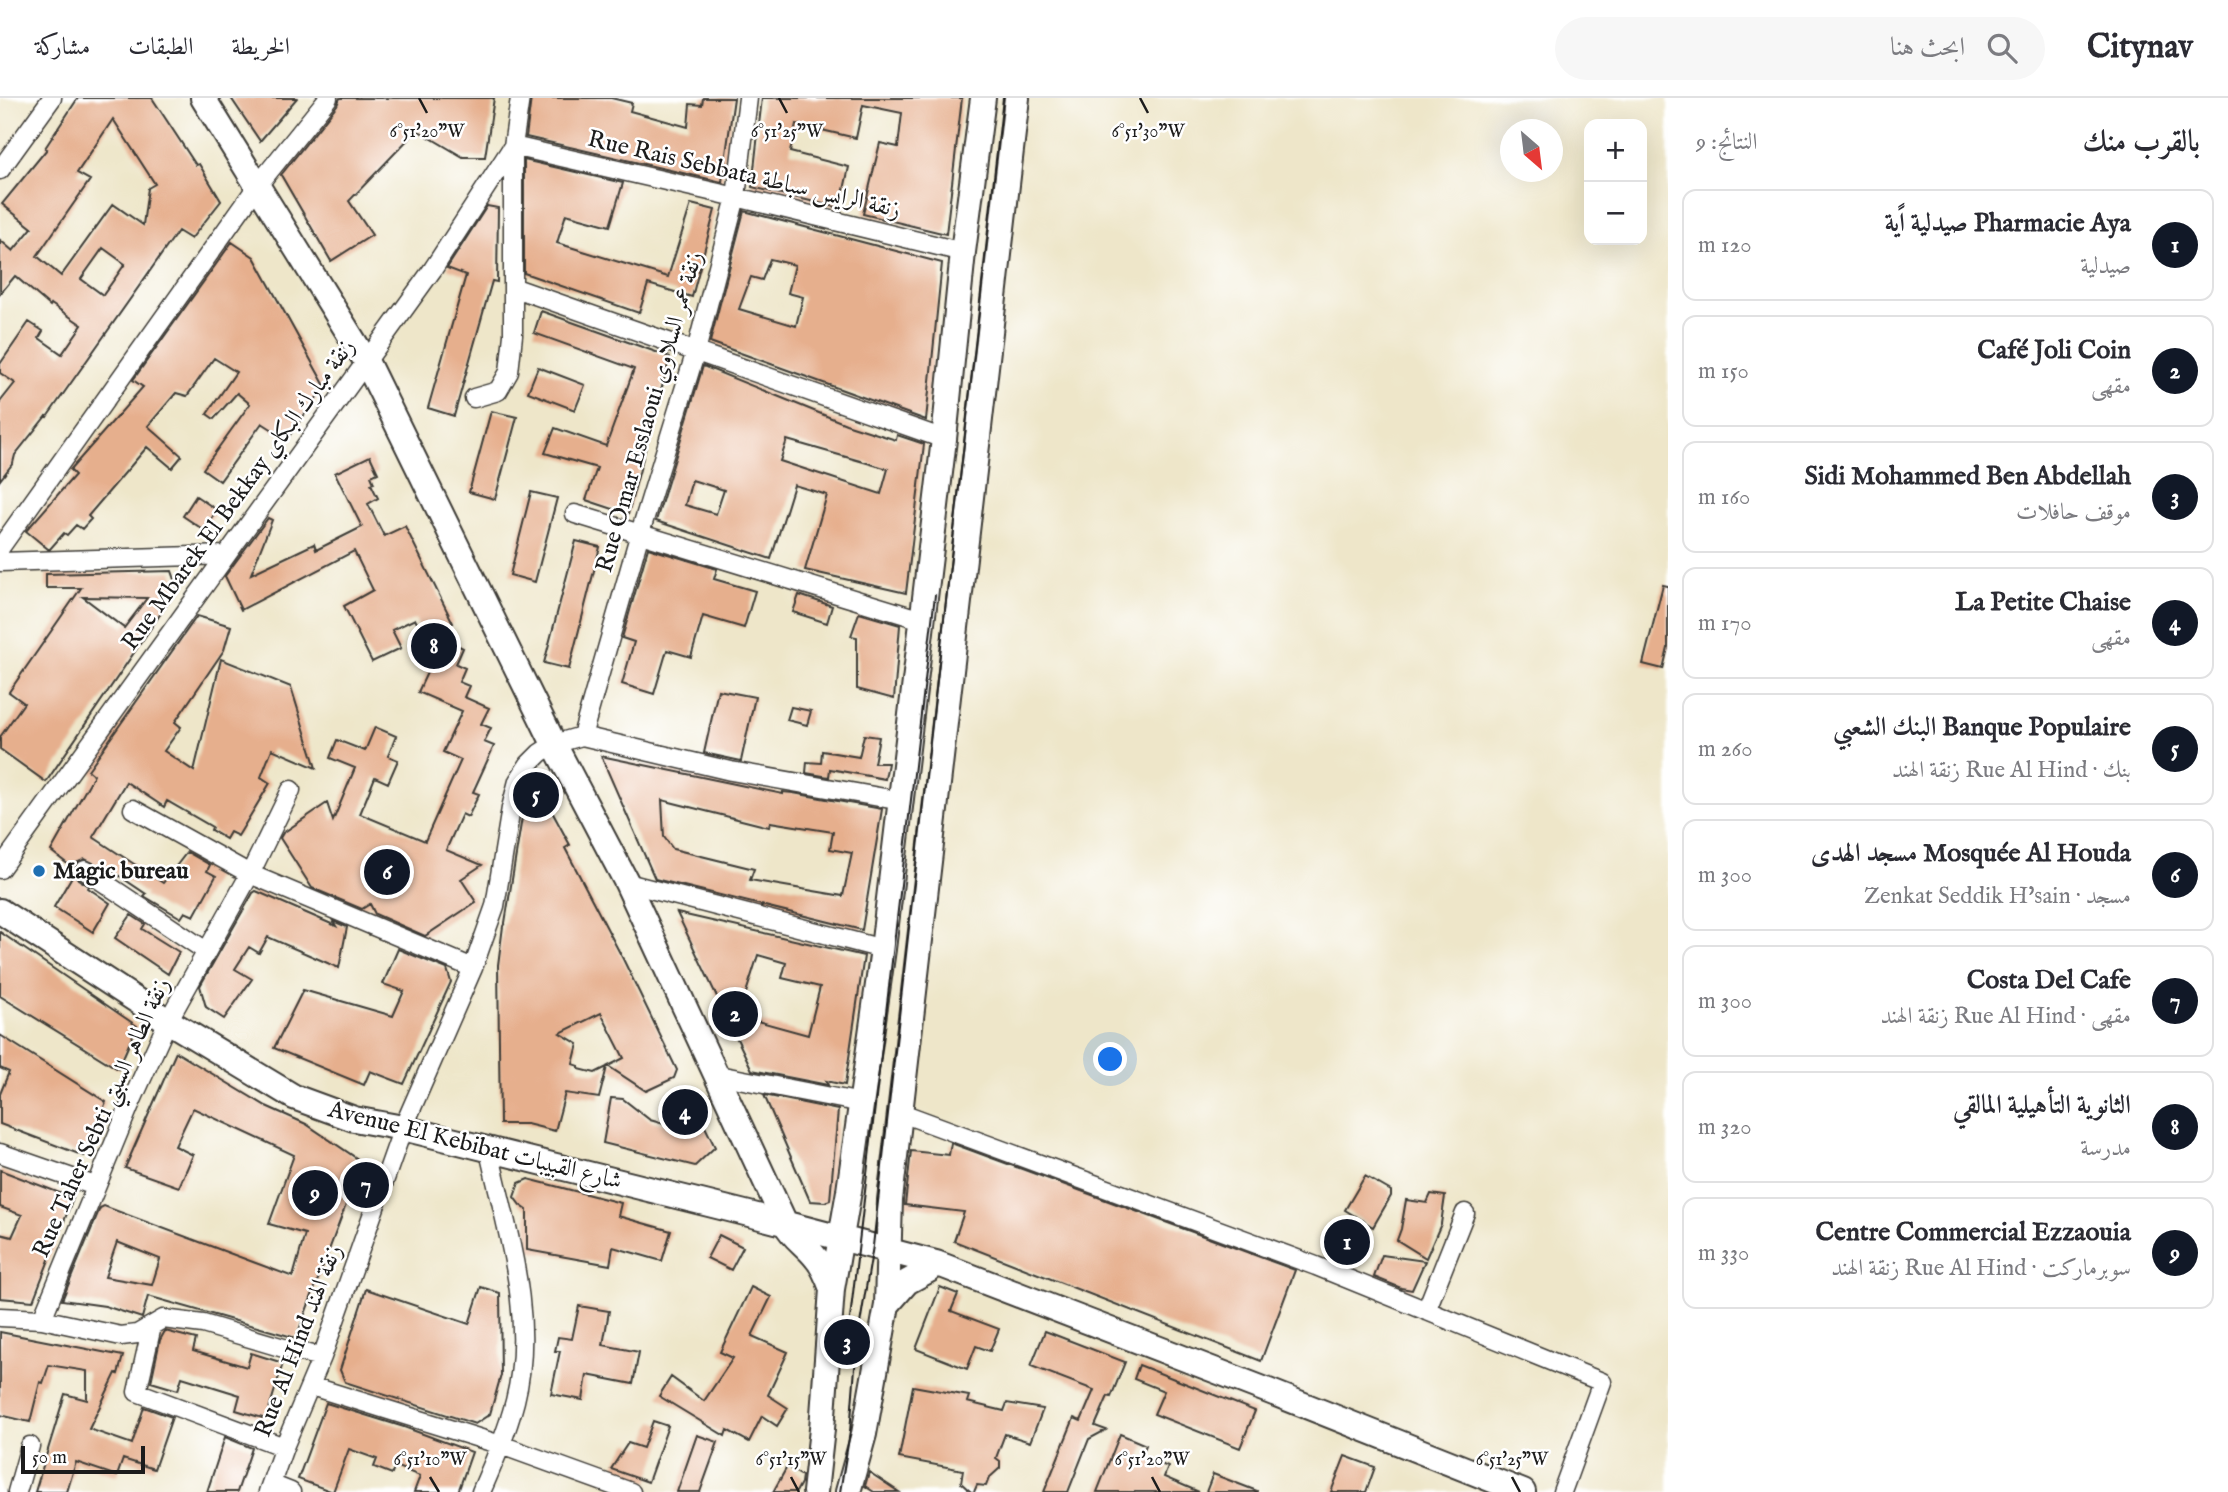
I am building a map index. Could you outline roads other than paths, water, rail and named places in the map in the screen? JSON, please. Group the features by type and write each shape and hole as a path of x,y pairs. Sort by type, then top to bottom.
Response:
{"main road":[{"path":"203,98 366,361 554,744 627,883 785,1223 793,1236 816,1257 832,1289"},
{"path":"815,1492 832,1289 862,1103 902,801 963,252 983,98"},
{"path":"848,1492 864,1434 887,1305 881,1249 890,1200 1017,98"},
{"name":"Avenue El Kebibat شارع القبيبات","path":"0,911 168,1021 294,1097 354,1119 403,1128 936,1263 1523,1492"},
{"path":"887,1305 900,1289 936,1263"}],"street":[{"path":"0,170 52,98"},
{"path":"0,548 258,185 328,98"},
{"path":"474,398 492,395 498,391 509,372 514,288 513,146 520,98"},
{"name":"Rue Omar Esslaoui زنقة عمر السلاوي","path":"582,736 696,351 736,197 748,98"},
{"name":"Rue Rais Sebbata زنقة الرايس سباطة","path":"513,146 963,252"},
{"name":"Rue Mbarek El Bekkay زنقة مبارك البكاي","path":"0,869 433,270 513,146"},
{"path":"514,288 944,439"},
{"path":"575,513 922,620"},
{"path":"0,562 226,555"},
{"path":"554,744 582,736 731,771 902,801"},
{"name":"Rue Al Hind زنقة الهند","path":"270,1488 284,1447 322,1357 403,1128 473,968 495,906 518,781 529,764 554,744"},
{"name":"Rue Taher Sebti زنقة الطاهر السبتي","path":"42,1319 95,1186 168,1021 250,874 291,790"},
{"path":"133,809 250,874 473,968"},
{"path":"85,870 206,951"},
{"path":"627,883 883,948"},
{"path":"718,1075 862,1103"},
{"path":"899,1112 1316,1266 1602,1382 1562,1492"},
{"path":"481,1492 502,1445 515,1401 521,1364 522,1327 515,1269 489,1151"},
{"path":"0,1153 95,1186"},
{"path":"1426,1311 1465,1213"},
{"path":"0,1317 42,1319 121,1336 137,1334 163,1320 203,1324 322,1357"},
{"path":"152,1326 137,1391 284,1447"},
{"path":"311,1386 502,1445 631,1492"},
{"path":"17,1492 30,1446"},
{"path":"270,1488 291,1492"}],"tram line":[{"path":"840,1492 850,1432 857,1342 873,1246 1003,98"},
{"path":"846,1353 935,595"}],"place":[{"name":"الثانوية التأهيلية المالقي","path":"434,646"},
{"name":"Banque Populaire البنك الشعبي","path":"536,795"},
{"name":"Magic bureau","path":"39,871"},
{"name":"Mosquée Al Houda مسجد الهدى","path":"387,872"},
{"name":"Café Joli Coin","path":"735,1014"},
{"name":"La Petite Chaise","path":"685,1112"},
{"name":"Costa Del Cafe","path":"366,1185"},
{"name":"Centre Commercial Ezzaouia","path":"315,1193"},
{"name":"Pharmacie Aya صيدلية اًية","path":"1347,1242"},
{"name":"Sidi Mohammed Ben Abdellah","path":"847,1342"}]}
